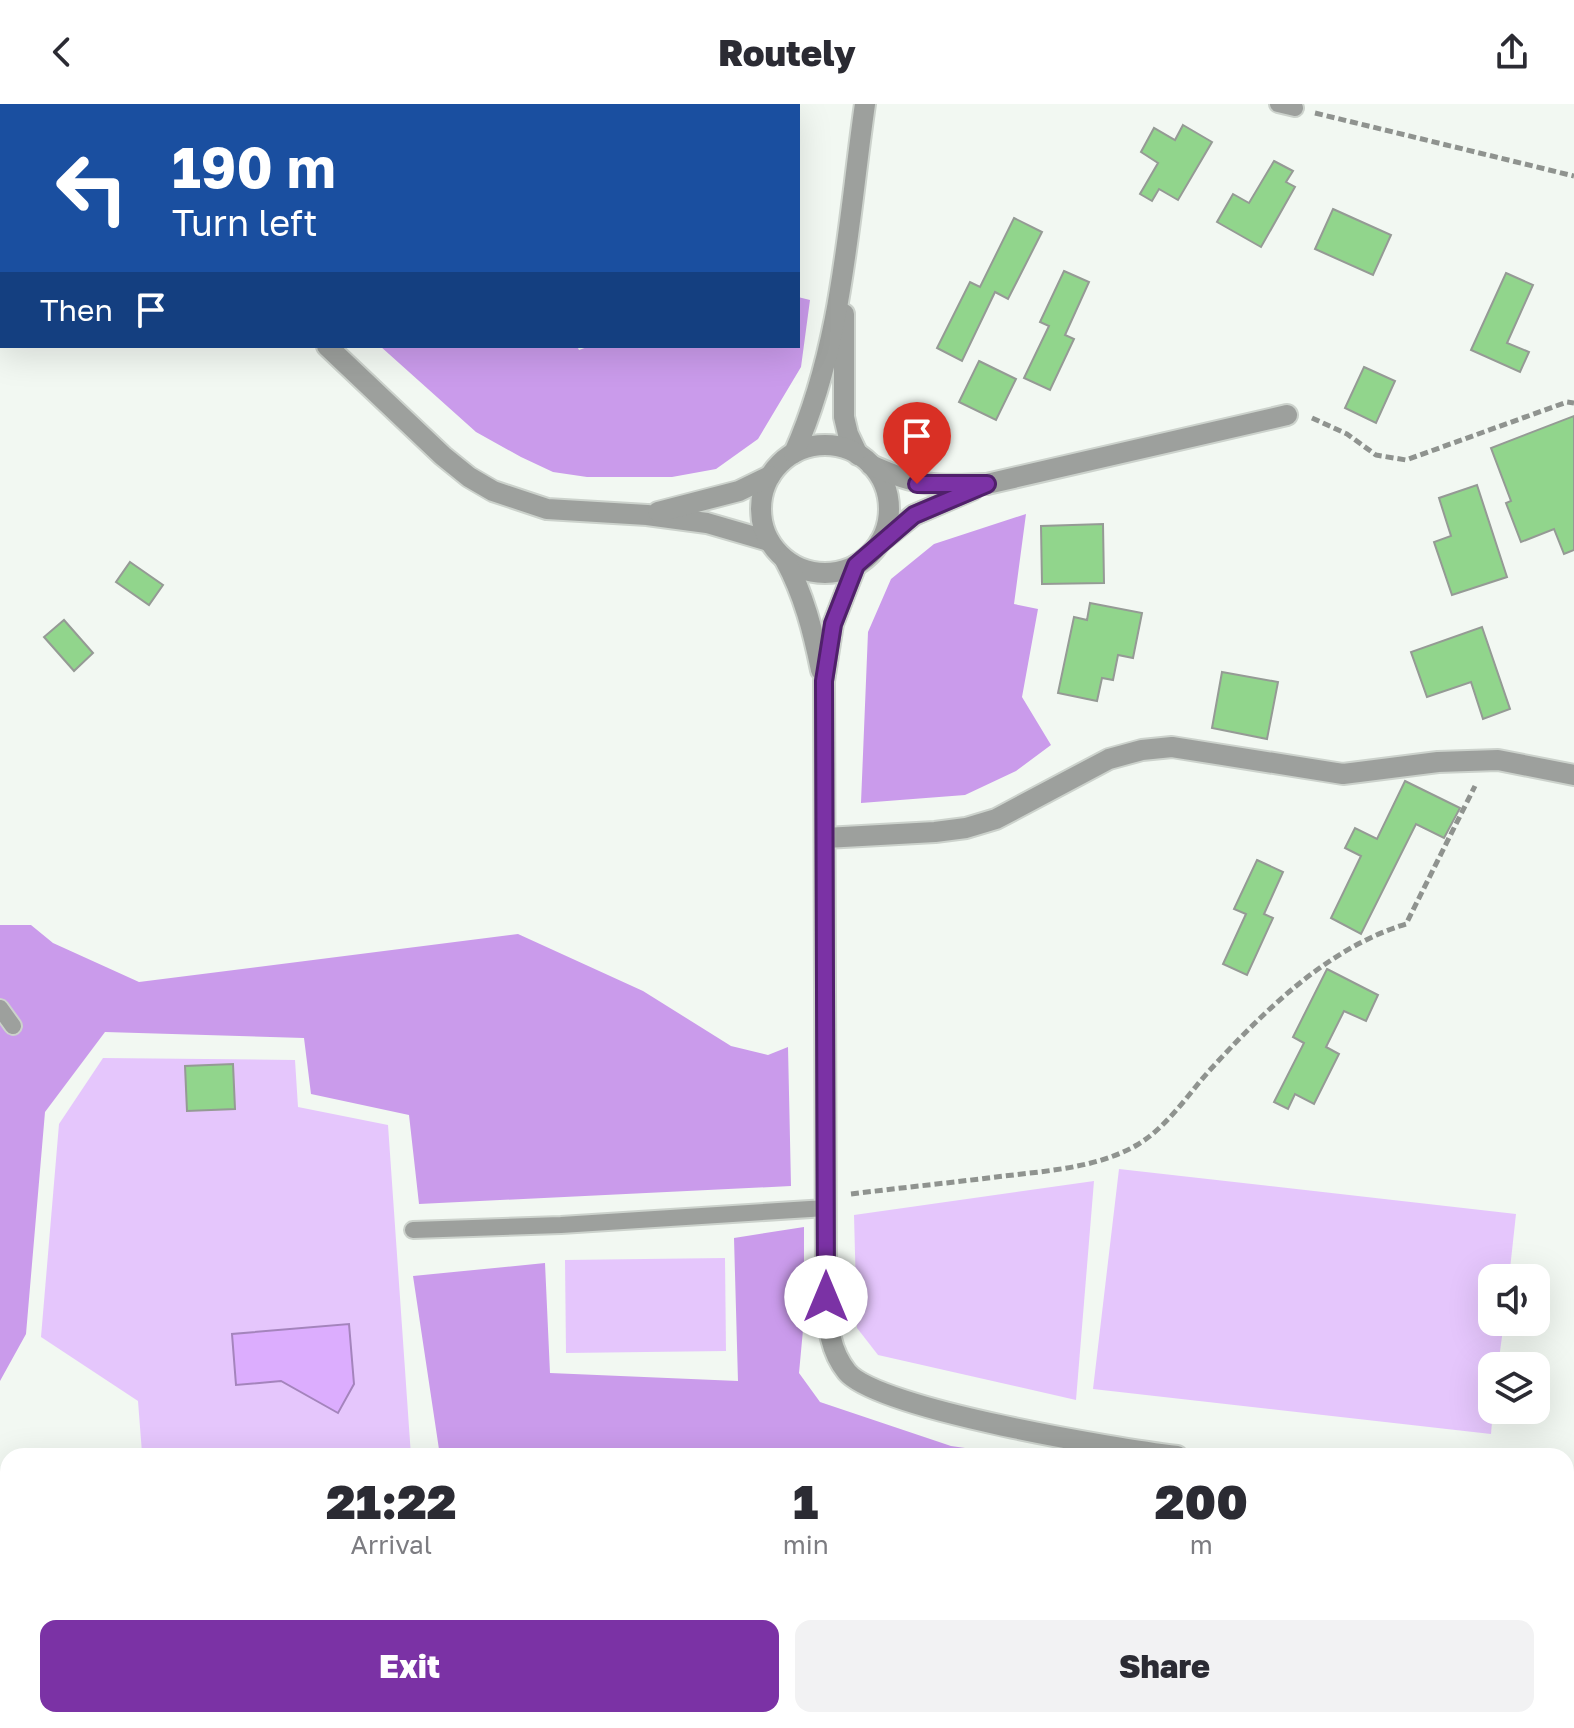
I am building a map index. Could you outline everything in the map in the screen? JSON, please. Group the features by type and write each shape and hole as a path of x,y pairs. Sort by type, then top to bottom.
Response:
{"street":[{"path":"794,453 810,418 822,380 842,282 865,104"},
{"path":"842,282 844,417 848,434 881,478 887,494 889,510 880,542"},
{"path":"329,348 443,456 493,491 547,509 647,515 707,523 769,541"},
{"path":"784,559 797,567 827,574 856,565 914,515 987,484 1287,415"},
{"path":"824,681 810,619 798,584 769,541 763,525 761,508 770,476 794,453 826,445 843,448 917,484 987,484"},
{"path":"647,515 739,491 770,476"},
{"path":"856,565 833,624 824,681 826,1203 829,1331 834,1351 849,1374 871,1388 925,1406 1050,1436 1126,1448"},
{"path":"825,838 935,832 996,819 1109,759 1142,750 1172,747 1343,774 1438,762 1498,760 1574,775"}],"lane":[{"path":"0,1008 13,1026"},
{"path":"413,1230 561,1225 826,1203"}],"path":[{"path":"1286,106 1574,176"},
{"path":"1287,415 1316,419 1347,434 1376,455 1406,460 1567,402 1574,403"},
{"path":"826,1203 1077,1167 1136,1146 1162,1128 1206,1075 1271,1008 1342,952 1378,932 1406,924 1487,760"}],"shaded area":[{"path":"800,298 810,300 801,367 758,439 716,469 672,477 587,477 553,472 476,432 382,348 800,348"},
{"path":"1026,514 1014,604 1038,609 1022,697 1051,745 1016,771 965,795 861,803 868,632 891,579 934,544"},
{"path":"0,925 31,925 53,943 139,982 518,934 643,991 731,1046 768,1055 788,1047 791,1186 419,1204 409,1115 311,1094 304,1038 105,1032 45,1112 26,1334 0,1381"},
{"path":"103,1058 295,1060 298,1107 388,1125 410,1448 142,1448 138,1401 41,1337 59,1124"},
{"path":"1119,1169 1516,1214 1511,1264 1478,1264 1478,1336 1502,1336 1500,1352 1478,1352 1478,1424 1492,1424 1491,1434 1093,1389"},
{"path":"1094,1181 1076,1400 878,1355 857,1328 854,1215"},
{"path":"804,1227 804,1319 799,1373 820,1402 965,1448 439,1448 413,1276 545,1263 550,1373 738,1381 734,1238"},
{"path":"725,1258 726,1351 566,1353 565,1260"},
{"path":"349,1324 354,1384 338,1413 281,1381 236,1385 232,1334"}],"building":[{"path":"1183,125 1212,142 1178,200 1159,189 1152,201 1140,194 1158,163 1141,152 1154,128 1175,140"},
{"path":"1274,161 1293,171 1286,182 1295,187 1261,247 1217,222 1233,194 1249,203"},
{"path":"1333,209 1391,235 1373,275 1315,249"},
{"path":"1014,218 1042,232 1008,299 995,292 962,361 937,348 970,282 980,287"},
{"path":"1064,271 1089,282 1065,335 1074,339 1050,390 1024,378 1049,326 1040,322"},
{"path":"1506,273 1533,285 1507,343 1529,352 1520,372 1471,350"},
{"path":"979,361 1016,379 996,420 959,402"},
{"path":"1364,367 1395,381 1376,423 1345,408"},
{"path":"1574,416 1574,550 1564,554 1554,529 1521,542 1506,503 1511,501 1491,448"},
{"path":"1477,485 1507,577 1452,595 1434,542 1451,536 1439,498"},
{"path":"1103,524 1104,583 1042,584 1041,526"},
{"path":"130,562 163,585 149,605 116,582"},
{"path":"1090,603 1142,613 1133,658 1118,655 1113,680 1102,678 1097,701 1058,693 1074,617 1087,620"},
{"path":"64,620 93,653 74,671 44,637"},
{"path":"1482,627 1510,709 1483,719 1471,682 1427,697 1411,652"},
{"path":"1222,672 1278,682 1267,739 1212,728"},
{"path":"1405,781 1460,808 1444,838 1416,824 1361,934 1331,918 1361,856 1345,848 1355,828 1377,839"},
{"path":"1257,860 1283,872 1264,914 1273,918 1247,975 1223,964 1246,914 1234,909"},
{"path":"1327,969 1378,995 1366,1021 1344,1011 1326,1047 1339,1054 1314,1104 1295,1094 1288,1109 1274,1102 1304,1043 1293,1037"},
{"path":"233,1064 235,1109 187,1111 185,1066"}],"route":[{"path":"826,1297 824,681 833,624 856,565 914,515 987,484 917,484"}]}
